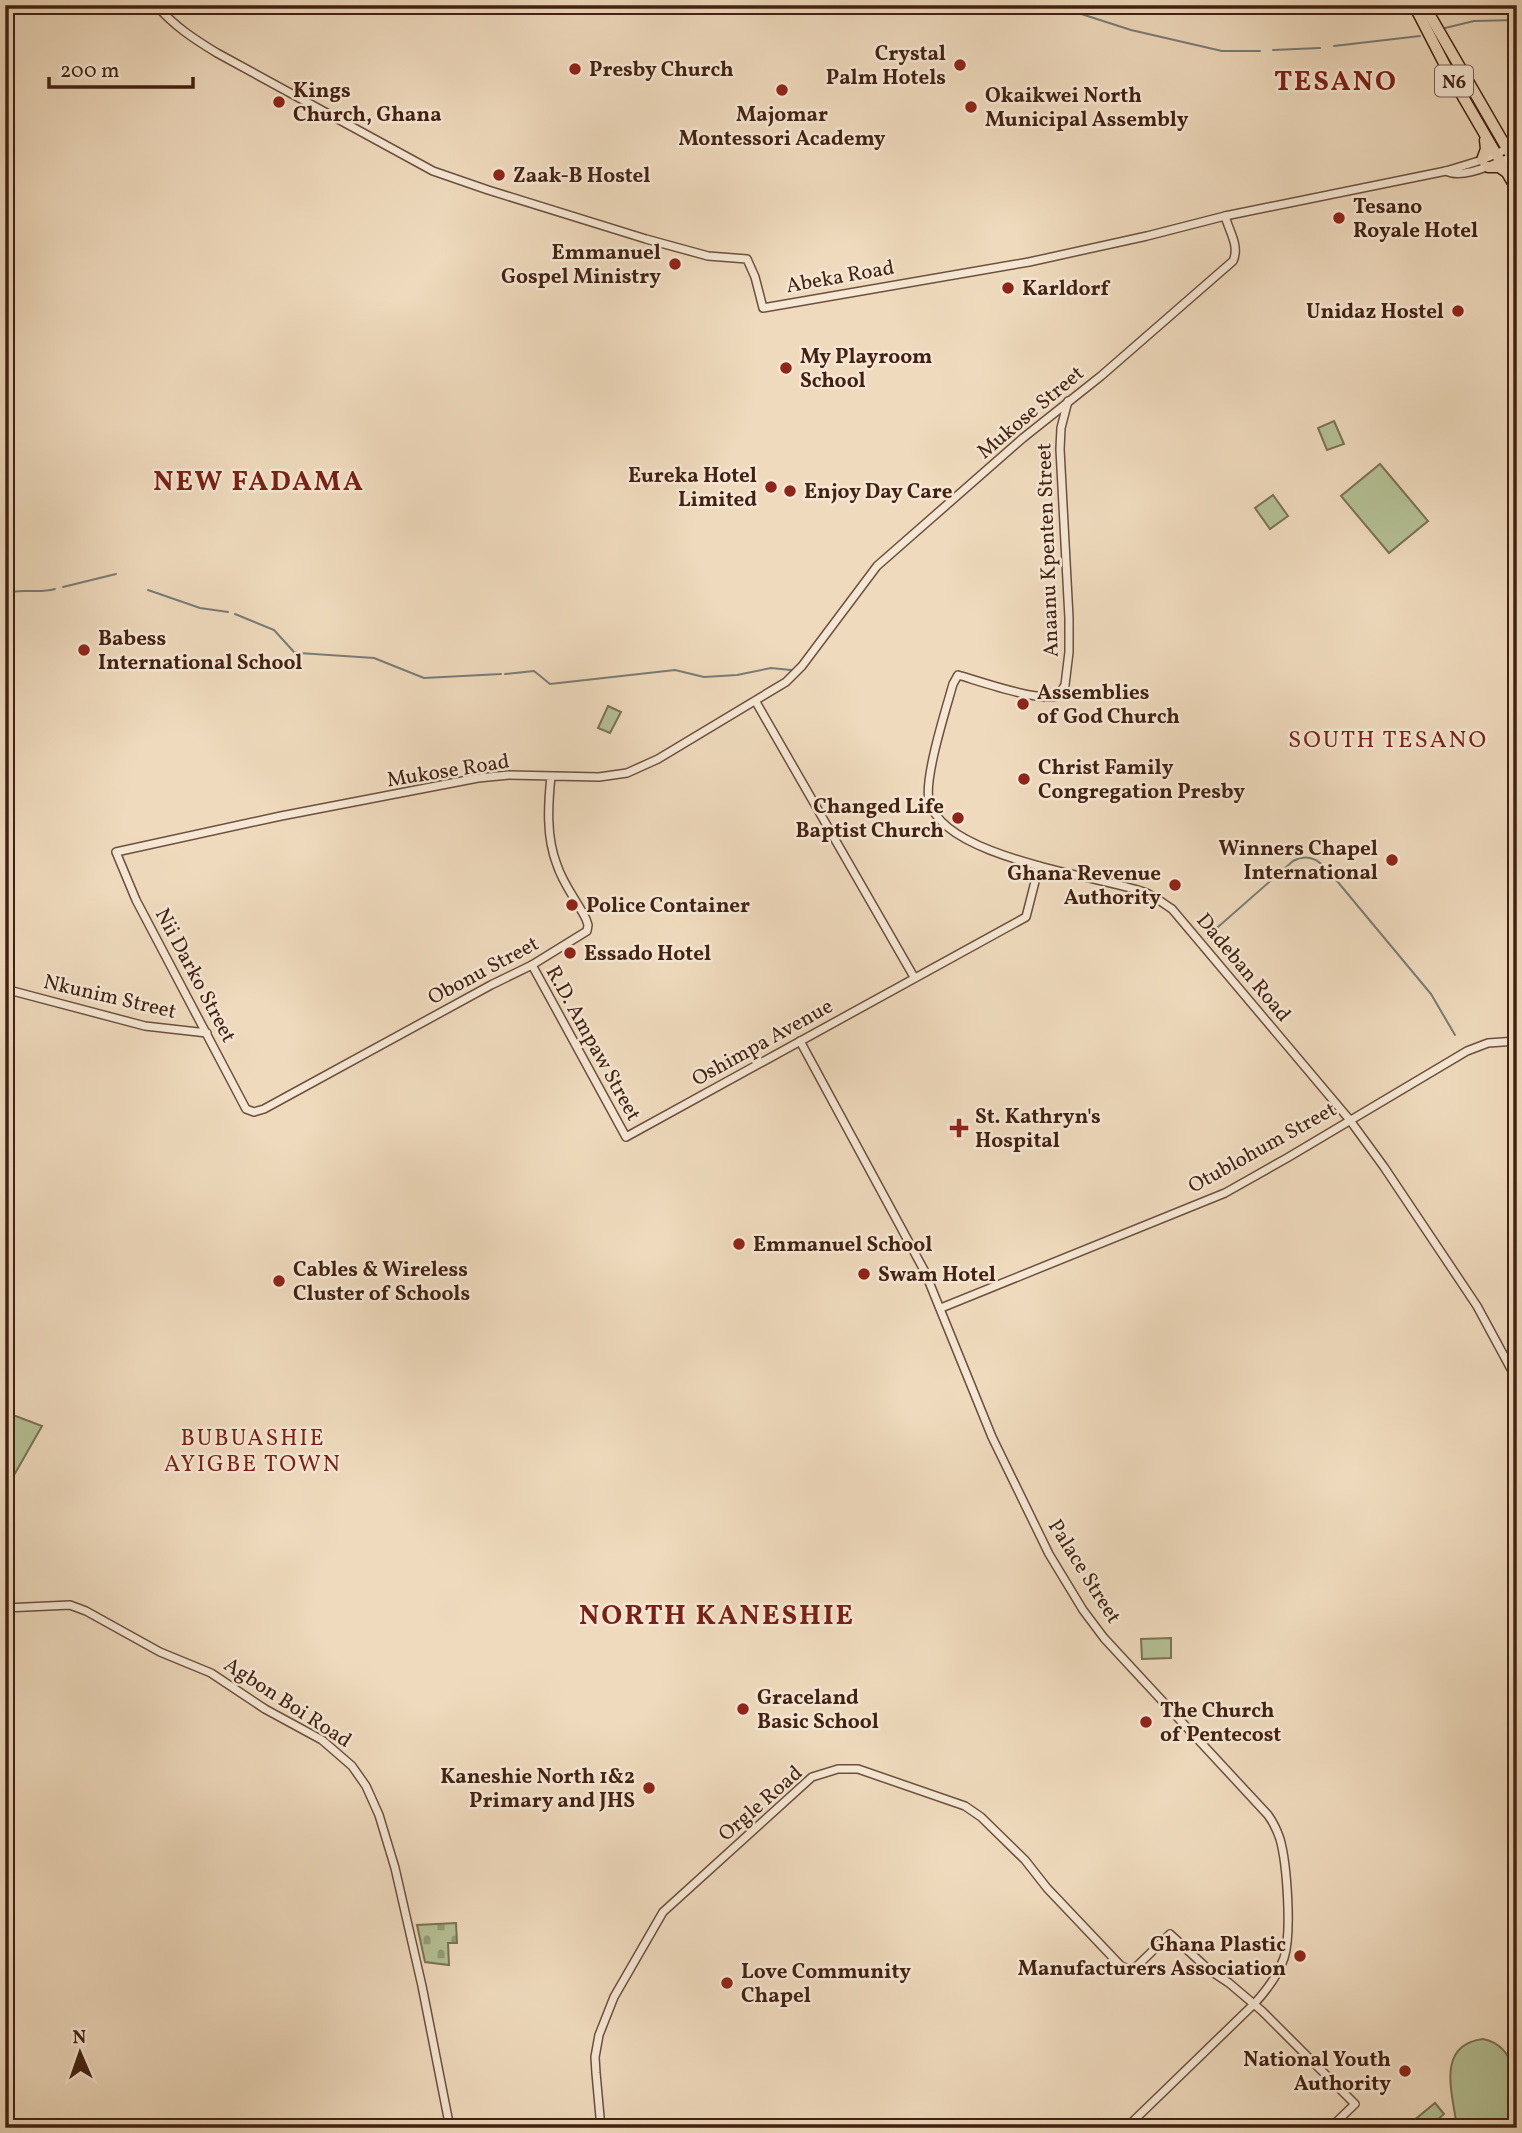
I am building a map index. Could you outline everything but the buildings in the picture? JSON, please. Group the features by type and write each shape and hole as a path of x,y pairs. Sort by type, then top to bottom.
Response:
{"highway":[{"name":"N6","path":"1414,5 1517,190"},
{"name":"N6","path":"1424,5 1512,157"},
{"path":"1485,136 1485,163 1499,167 1500,163"}],"street":[{"name":"Abeka Road","path":"156,5 187,35 217,53 433,171 646,239 708,256 747,259 757,281 763,308 795,300 1029,262 1120,243 1225,216 1446,171 1452,174 1461,173 1485,163 1500,163 1512,157"},
{"name":"Mukose Street","path":"827,633 877,566 1233,261 1236,248 1225,216"},
{"name":"Anaanu Kpenten Street","path":"958,675 1017,692 1050,698 1056,697 1065,685 1069,618 1059,449 1069,400"},
{"name":"Mukose Road","path":"116,852 281,816 478,778 509,775 612,776 635,771 756,702 792,677 827,633"},
{"name":"Dadeban Road","path":"958,675 953,684 929,779 929,801 933,810 951,830 1000,855 1143,892 1171,909 1349,1119 1400,1189 1477,1306 1517,1380"},
{"path":"756,702 914,977"},
{"name":"Obonu Street","path":"250,1111 264,1109 532,965 584,934 588,929 586,919 556,863 550,835 551,776"},
{"name":"Nii Darko Street","path":"116,852 136,900 242,1103 250,1111"},
{"name":"Oshimpa Avenue","path":"626,1137 1026,917 1039,866"},
{"name":"R.D. Ampaw Street","path":"532,965 626,1137"},
{"name":"Nkunim Street","path":"5,989 145,1026 207,1033"},
{"name":"Palace Street","path":"800,1041 925,1272 997,1448 1049,1554 1083,1610 1104,1638 1251,1796 1277,1829 1286,1873 1287,1917 1285,1953 1273,1979 1254,2004 1126,2128"},
{"name":"Otublohum Street","path":"940,1308 1225,1193 1466,1051 1488,1043 1517,1041"},
{"name":"Agbon Boi Road","path":"5,1608 70,1605 86,1611 160,1652 211,1673 265,1709 321,1741 352,1766 370,1793 390,1846 450,2128"},
{"name":"Orgle Road","path":"601,2128 596,2073 599,2035 614,1997 663,1912 812,1777 838,1769 858,1769 943,1797 965,1806 981,1817 1026,1860 1047,1888 1125,1968 1137,1966 1170,1934 1208,1969 1254,2004"},
{"path":"1254,2004 1355,2104 1332,2127"}],"green space":[{"path":"1334,421 1344,444 1327,450 1318,428"},
{"path":"1380,464 1428,521 1389,553 1341,496"},
{"path":"1273,495 1288,516 1270,529 1255,508"},
{"path":"608,706 621,712 610,733 598,728"},
{"path":"5,1412 42,1426 5,1491"},
{"path":"1171,1638 1171,1658 1142,1659 1141,1639"},
{"path":"456,1923 457,1943 448,1943 449,1965 425,1962 417,1925"},
{"path":"1483,2039 1496,2044 1511,2062 1517,2087 1517,2128 1457,2128 1450,2073 1453,2061 1458,2051 1468,2043"},
{"path":"1435,2103 1444,2114 1435,2122 1440,2128 1417,2128 1412,2122"}],"waterway":[{"path":"1063,5 1072,11 1131,30 1222,51 1260,51"},
{"path":"1445,28 1474,21 1517,20"},
{"path":"1334,46 1420,36"},
{"path":"1273,50 1320,48"},
{"path":"63,587 116,574"},
{"path":"5,593 55,589"},
{"path":"148,590 200,608 228,612"},
{"path":"235,614 274,630 294,652 374,658 424,678 501,674"},
{"path":"505,674 534,671 550,684 675,670 704,677 737,675 771,668 791,670"},
{"path":"1208,938 1293,861 1306,857 1318,861 1431,994 1455,1035"}],"place":[{"name":"Crystal Palm Hotels","path":"960,65"},
{"name":"Presby Church","path":"575,69"},
{"name":"Majomar Montessori Academy","path":"782,90"},
{"name":"Kings Church, Ghana","path":"279,102"},
{"name":"Okaikwei North Municipal Assembly","path":"971,107"},
{"name":"Zaak-B Hostel","path":"499,175"},
{"name":"Tesano Royale Hotel","path":"1339,218"},
{"name":"Emmanuel Gospel Ministry","path":"675,264"},
{"name":"Karldorf","path":"1008,288"},
{"name":"Unidaz Hostel","path":"1458,311"},
{"name":"My Playroom School","path":"786,368"},
{"name":"Eureka Hotel Limited","path":"771,487"},
{"name":"Enjoy Day Care","path":"790,491"},
{"name":"Babess International School","path":"84,650"},
{"name":"Assemblies of God Church","path":"1023,704"},
{"name":"Christ Family Congregation Presby","path":"1024,779"},
{"name":"Changed Life Baptist Church","path":"958,818"},
{"name":"Winners Chapel International","path":"1392,860"},
{"name":"Ghana Revenue Authority","path":"1175,885"},
{"name":"Police Container","path":"572,905"},
{"name":"Essado Hotel","path":"570,953"},
{"name":"St. Kathryn's Hospital","path":"959,1128"},
{"name":"Emmanuel School","path":"739,1244"},
{"name":"Swam Hotel","path":"864,1274"},
{"name":"Cables & Wireless Cluster of Schools","path":"279,1281"},
{"name":"Graceland Basic School","path":"743,1709"},
{"name":"The Church of Pentecost","path":"1146,1722"},
{"name":"Kaneshie North 1&2 Primary and JHS","path":"649,1788"},
{"name":"Ghana Plastic Manufacturers Association","path":"1300,1956"},
{"name":"Love Community Chapel","path":"727,1983"},
{"name":"National Youth Authority","path":"1405,2071"}],"district":[{"name":"TESANO","path":"1336,80"},
{"name":"NEW FADAMA","path":"259,480"},
{"name":"SOUTH TESANO","path":"1388,739"},
{"name":"BUBUASHIE AYIGBE TOWN","path":"253,1450"},
{"name":"NORTH KANESHIE","path":"717,1614"}]}
